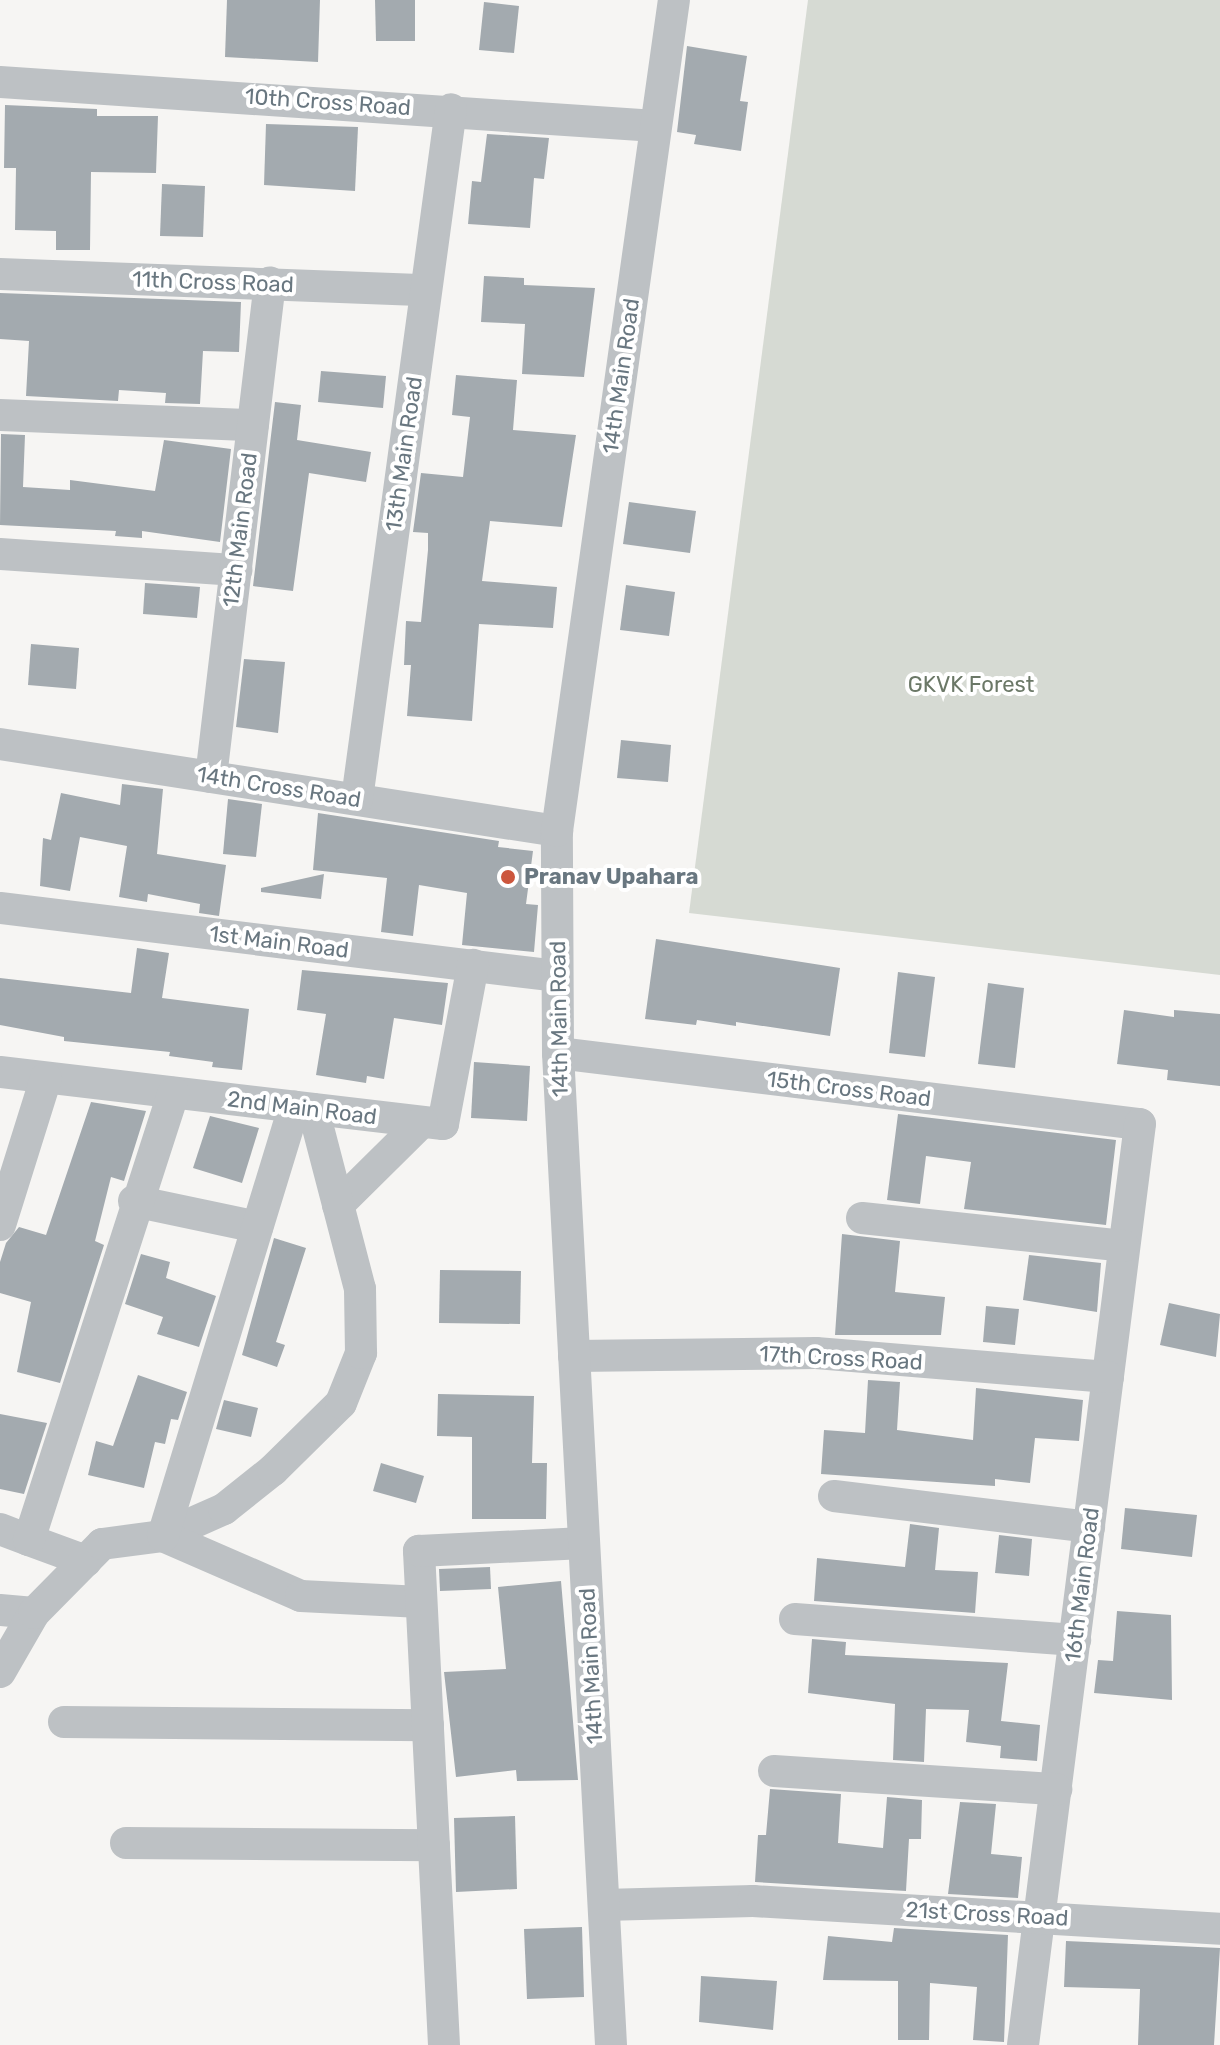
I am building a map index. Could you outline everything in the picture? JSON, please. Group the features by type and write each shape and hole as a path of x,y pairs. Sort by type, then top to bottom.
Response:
{"street":[{"name":"14th Main Road","path":"611,2045 558,1053 557,831 674,0"},
{"name":"10th Cross Road","path":"0,82 451,109 656,126"},
{"name":"13th Main Road","path":"357,799 451,109"},
{"name":"11th Cross Road","path":"0,274 426,290"},
{"name":"12th Main Road","path":"211,777 270,283"},
{"path":"0,415 253,425"},
{"path":"0,554 236,570"},
{"name":"14th Cross Road","path":"0,744 557,831"},
{"name":"1st Main Road","path":"0,908 557,976"},
{"path":"338,1205 422,1122 443,1124 473,965"},
{"name":"15th Cross Road","path":"558,1053 1140,1124"},
{"name":"2nd Main Road","path":"0,1072 422,1122"},
{"path":"0,1225 46,1078"},
{"path":"86,1561 14,1534 173,1093"},
{"path":"0,1672 34,1613 102,1544 163,1536 224,1509 341,1403 361,1353 360,1301 338,1205 304,1108"},
{"path":"163,1536 257,1227 304,1108"},
{"name":"16th Main Road","path":"1023,2045 1140,1124"},
{"path":"134,1201 257,1227"},
{"path":"862,1218 1124,1246"},
{"name":"17th Cross Road","path":"574,1356 816,1353 1108,1377"},
{"path":"834,1496 1089,1527"},
{"path":"163,1536 301,1596 421,1602"},
{"path":"444,2045 419,1551 584,1543"},
{"path":"0,1610 34,1613"},
{"path":"795,1619 1075,1640"},
{"path":"64,1722 428,1725"},
{"path":"774,1771 1056,1789"},
{"path":"126,1843 434,1845"},
{"name":"21st Cross Road","path":"604,1905 753,1901 1220,1929"}],"green space":[{"name":"GKVK Forest","path":"808,0 1220,0 1220,975 689,913"}],"building":[{"path":"227,0 320,0 318,62 225,57"},
{"path":"375,0 415,0 415,41 376,41"},
{"path":"484,2 519,6 514,53 479,50"},
{"path":"687,46 747,56 740,101 748,102 741,151 694,144 696,135 677,132"},
{"path":"5,105 97,109 97,116 158,116 156,173 91,172 90,250 56,250 56,231 15,230 16,168 4,168"},
{"path":"266,124 358,127 355,191 264,185"},
{"path":"487,134 549,138 544,179 534,178 530,228 468,224 472,181 481,182"},
{"path":"162,184 205,186 203,237 160,236"},
{"path":"484,276 524,278 524,285 595,288 584,377 522,374 525,324 481,322"},
{"path":"0,293 241,302 239,352 203,351 200,404 165,403 166,393 119,390 118,401 26,396 29,341 0,339"},
{"path":"321,371 386,376 383,408 318,402"},
{"path":"456,375 517,380 513,430 576,435 562,527 490,521 482,581 557,587 553,628 479,624 472,721 407,716 411,665 404,665 406,621 421,622 428,550 428,533 413,532 421,473 463,477 470,417 452,415"},
{"path":"275,402 301,405 297,440 371,452 366,482 309,473 293,591 253,586"},
{"path":"1,434 25,435 23,487 70,490 70,480 155,491 164,440 231,449 220,542 142,531 142,538 115,536 116,531 0,525"},
{"path":"629,502 696,511 690,553 623,544"},
{"path":"145,583 200,587 197,618 143,614"},
{"path":"626,585 675,592 669,636 620,630"},
{"path":"31,644 79,648 76,689 28,685"},
{"path":"244,659 285,662 278,733 236,727"},
{"path":"621,740 671,745 668,782 617,778"},
{"path":"122,784 163,789 157,854 226,865 219,916 199,913 200,904 148,894 147,902 119,897 127,846 80,837 70,891 40,886 43,838 51,840 61,793 120,805"},
{"path":"228,799 262,804 256,857 223,854"},
{"path":"318,813 499,841 498,847 533,851 526,904 538,905 534,952 462,945 467,893 419,885 413,936 381,932 387,878 313,870"},
{"path":"324,874 321,899 261,892 261,888"},
{"path":"656,939 840,968 830,1036 736,1022 736,1026 697,1020 696,1025 645,1019"},
{"path":"137,948 169,953 162,998 249,1009 242,1070 212,1067 213,1062 169,1056 170,1052 64,1041 64,1037 0,1025 0,978 131,993"},
{"path":"302,970 448,983 442,1025 394,1018 384,1079 367,1076 366,1083 316,1075 326,1014 297,1010"},
{"path":"898,972 935,977 925,1057 889,1053"},
{"path":"988,983 1024,988 1015,1068 978,1064"},
{"path":"1124,1010 1174,1017 1174,1010 1220,1014 1220,1086 1167,1080 1168,1070 1117,1064"},
{"path":"474,1062 530,1066 527,1121 471,1118"},
{"path":"91,1102 146,1111 124,1181 111,1177 95,1241 104,1245 60,1383 17,1372 31,1302 0,1293 0,1262 6,1243 19,1227 46,1235"},
{"path":"898,1114 1116,1140 1106,1225 964,1209 971,1162 926,1156 920,1204 887,1200"},
{"path":"210,1116 259,1128 242,1183 193,1168"},
{"path":"842,1234 900,1241 895,1292 945,1297 941,1335 835,1335"},
{"path":"274,1238 306,1248 276,1342 285,1345 277,1367 242,1355"},
{"path":"141,1254 170,1262 166,1278 216,1296 199,1347 157,1334 163,1317 125,1304"},
{"path":"1029,1255 1101,1263 1097,1312 1023,1300"},
{"path":"440,1270 521,1271 520,1324 439,1323"},
{"path":"1169,1303 1220,1314 1216,1357 1160,1345"},
{"path":"986,1306 1019,1309 1015,1345 983,1342"},
{"path":"138,1375 187,1392 178,1420 171,1419 165,1444 155,1442 144,1488 88,1475 96,1441 113,1446"},
{"path":"868,1380 900,1382 897,1430 973,1440 976,1388 1083,1400 1079,1441 1035,1438 1030,1483 995,1479 995,1486 821,1474 824,1430 865,1433"},
{"path":"438,1394 534,1396 532,1463 547,1463 546,1519 472,1519 472,1437 437,1436"},
{"path":"224,1400 258,1408 251,1437 216,1429"},
{"path":"0,1414 47,1423 24,1494 0,1489"},
{"path":"381,1463 424,1476 416,1503 373,1491"},
{"path":"1125,1508 1197,1515 1192,1557 1121,1549"},
{"path":"910,1524 939,1528 935,1570 978,1572 975,1613 814,1601 817,1558 905,1567"},
{"path":"999,1535 1032,1539 1029,1576 995,1573"},
{"path":"490,1567 491,1589 440,1591 439,1569"},
{"path":"561,1581 578,1780 517,1781 516,1770 456,1777 444,1672 506,1669 498,1587"},
{"path":"1117,1611 1171,1615 1172,1700 1094,1693 1098,1660 1113,1661"},
{"path":"812,1639 846,1642 845,1655 1008,1663 1001,1721 1040,1725 1037,1761 1000,1758 1001,1746 966,1742 969,1710 926,1709 924,1762 893,1760 895,1704 808,1693"},
{"path":"770,1789 841,1794 838,1843 883,1848 887,1797 922,1800 921,1839 909,1839 906,1891 755,1882 758,1835 766,1835"},
{"path":"960,1802 996,1804 991,1854 1022,1857 1018,1898 948,1894"},
{"path":"515,1816 517,1889 456,1892 454,1818"},
{"path":"582,1927 584,1997 527,1999 524,1929"},
{"path":"894,1928 1008,1935 1004,2042 973,2040 977,1987 930,1983 929,2040 898,2040 898,1981 823,1980 828,1936 892,1942"},
{"path":"1066,1941 1220,1948 1214,2045 1138,2045 1140,1989 1064,1987"},
{"path":"701,1976 777,1981 773,2030 699,2022"}],"place":[{"name":"Pranav Upahara","path":"508,877"}]}
